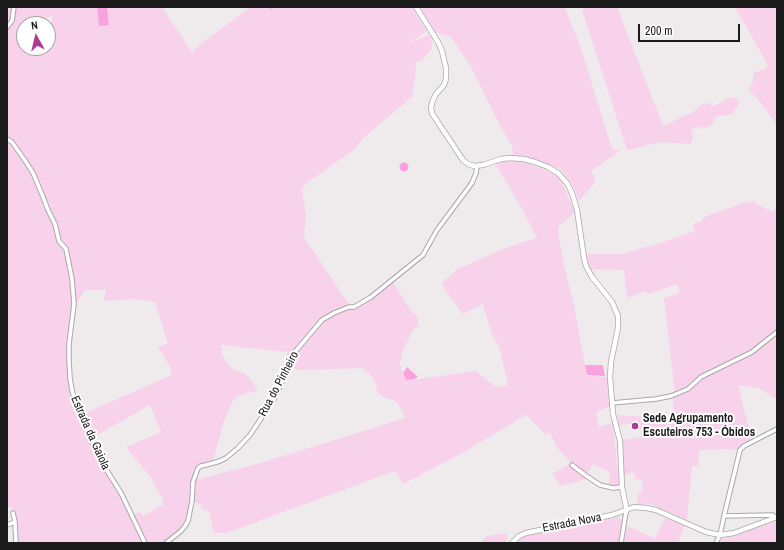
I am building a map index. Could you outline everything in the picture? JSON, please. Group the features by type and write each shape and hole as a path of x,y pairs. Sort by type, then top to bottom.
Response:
{"street":[{"path":"7,27 12,21 14,7"},
{"path":"416,7 438,42 446,68 446,79 444,85 433,100 431,107 432,113 463,160 470,166 477,166 506,158 529,160 542,164 556,171 562,176 569,186 574,198 586,266 592,277 614,305 618,316 618,328 610,368 612,403 621,447 622,488 626,511 621,543"},
{"name":"Estrada da Gaiola","path":"7,139 12,142 33,173 55,224 59,241 66,249 72,279 74,304 69,344 69,360 70,378 75,402 99,458 121,493 146,543"},
{"name":"Rua do Pinheiro","path":"166,543 181,531 188,521 192,501 193,482 198,468 226,458 250,435 274,399 294,352 322,320 334,313 354,307 371,297 423,255 437,230 472,183 477,166"},
{"path":"612,403 656,399 671,396 688,389 701,377 752,352 777,332"},
{"path":"716,543 720,535 740,450 744,446 777,429"},
{"path":"572,465 600,485 613,488 622,488"},
{"name":"Estrada Nova","path":"512,543 522,534 612,515 626,511 634,506 656,510 706,532 720,535"},
{"path":"13,513 16,543"},
{"path":"724,516 773,515 776,518"},
{"path":"720,535 734,533 776,518"},
{"path":"7,525 15,522"}],"shaded area":[{"path":"7,7 97,7 99,25 109,25 107,7 162,7 192,52 204,41 251,7 412,7 427,31 409,43 431,34 432,49 421,61 416,62 412,93 414,95 362,139 356,148 307,183 302,189 306,214 304,237 352,309 392,280 411,311 417,316 419,328 416,327 410,336 403,351 400,363 406,380 476,371 496,387 508,385 499,346 492,335 483,304 463,314 441,284 456,270 500,250 537,238 495,163 506,161 525,162 557,176 562,183 575,212 558,227 559,238 567,279 573,300 587,376 608,377 609,407 596,412 599,427 613,423 619,485 609,485 610,472 593,464 586,475 590,478 561,486 552,474 571,463 555,445 550,432 545,434 526,415 464,452 403,484 395,471 226,533 214,533 209,511 201,509 202,505 192,501 185,526 165,543 16,543 11,507 7,508","holes":["85,290 106,290 104,301 135,299 155,302 168,344 158,347 169,365 172,375 81,415 72,390 69,360 76,304","221,345 287,352 291,363 296,370 363,368 371,375 376,385 377,392 383,397 396,401 405,418 264,462 192,481 198,468 212,464 224,421 233,401 240,395 258,391 249,377 244,373 233,369 227,363 222,354","150,405 161,432 126,447 152,479 163,500 163,505 143,516 140,512 132,515 100,457 92,438"]},
{"path":"97,7 107,7 109,25 99,26"},
{"path":"420,7 565,7 581,48 612,149 620,151 591,171 596,181 579,201 572,184 565,174 558,168 514,155 511,144 499,124 470,65 451,37 435,32"},
{"path":"587,7 617,7 663,126 693,112 702,104 708,103 712,107 727,99 735,97 740,103 732,114 715,117 714,122 710,126 702,129 700,126 691,130 693,137 691,144 661,142 627,150 582,10"},
{"path":"735,7 777,7 777,125 757,98 748,90 753,82 753,73 765,69 768,65"},
{"path":"404,162 409,167 404,172 399,167"},
{"path":"753,201 772,211 777,208 777,400 759,388 738,385 752,441 740,450 699,450 698,466 692,466 687,520 660,509 657,506 646,503 643,505 638,504 637,495 643,490 641,485 644,484 640,479 637,480 633,472 624,476 622,440 641,437 640,423 619,425 618,415 674,419 673,395 675,394 664,298 680,293 677,284 649,294 644,291 627,298 624,270 590,269 586,254 623,254 663,242 695,231 693,225 701,222 704,217 743,203"},
{"path":"585,365 602,365 605,376 587,375"},
{"path":"407,367 418,377 406,380 403,373"},
{"path":"618,517 622,522 618,543 516,543 529,535"},
{"path":"665,518 685,525 678,543 624,543 627,526 655,538"},
{"path":"777,521 777,543 719,543 722,539"},
{"path":"508,533 506,543 482,543 487,536"}],"waterway":[{"path":"269,7 272,10"}],"place":[{"name":"Sede Agrupamento Escuteiros 753 - Óbidos","path":"635,426"}]}
